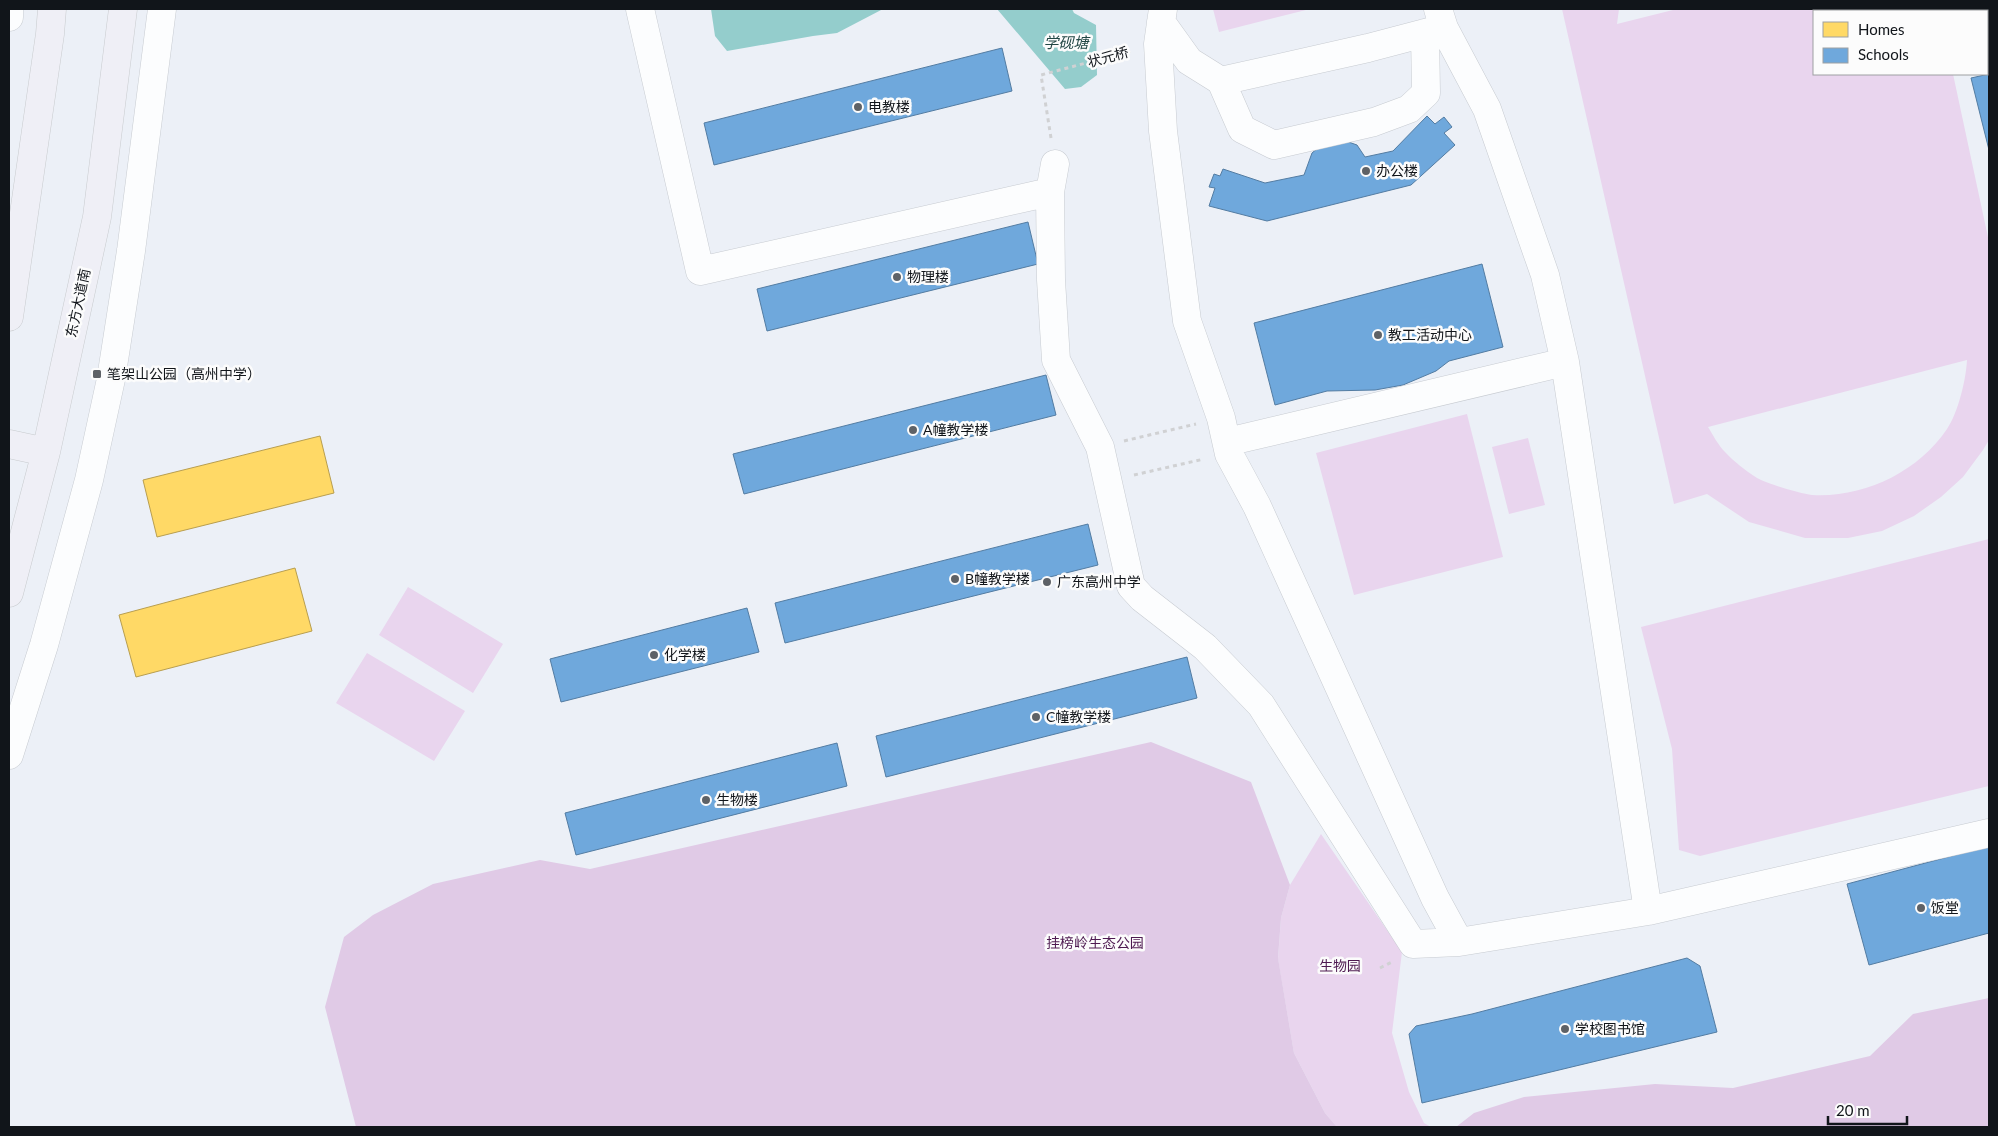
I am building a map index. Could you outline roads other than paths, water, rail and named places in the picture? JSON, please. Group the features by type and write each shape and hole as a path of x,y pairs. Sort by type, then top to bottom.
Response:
{"main road":[{"path":"9,317 52,9"},
{"name":"东方大道南","path":"9,593 46,452 97,217 123,9"},
{"path":"9,444 46,452"}],"street":[{"path":"9,9 9,17"},
{"path":"9,755 47,636 89,480 111,379 131,251 162,9"},
{"path":"640,9 700,271 1050,192"},
{"path":"1221,81 1368,48 1436,23"},
{"path":"1161,25 1189,61 1221,81 1242,129 1274,144 1374,122 1409,110 1426,93 1436,23"},
{"path":"1436,23 1487,109 1546,275 1565,362 1648,911"},
{"path":"1161,25 1163,131 1187,321 1226,438 1435,898 1459,942"},
{"path":"1054,164 1050,192 1050,280 1056,360 1100,447 1131,586 1142,598 1205,647 1261,706 1413,944 1459,942 1648,911 1989,833"},
{"path":"1226,438 1565,362"}],"water":[{"path":"711,9 883,9 837,33 727,51 715,36"},
{"name":"学砚塘","path":"997,9 1072,9 1074,13 1096,25 1097,75 1081,87 1065,89"}],"place":[{"name":"电教楼","path":"858,107"},
{"name":"办公楼","path":"1366,171"},
{"name":"物理楼","path":"897,277"},
{"name":"教工活动中心","path":"1378,335"},
{"name":"笔架山公园（高州中学）","path":"97,374"},
{"name":"A幢教学楼","path":"913,430"},
{"name":"B幢教学楼","path":"955,579"},
{"name":"广东高州中学","path":"1047,582"},
{"name":"化学楼","path":"654,655"},
{"name":"C幢教学楼","path":"1036,717"},
{"name":"生物楼","path":"706,800"},
{"name":"饭堂","path":"1921,908"},
{"name":"学校图书馆","path":"1565,1029"}],"park label":[{"name":"挂榜岭生态公园","path":"1095,943"},
{"name":"生物园","path":"1340,966"}]}
